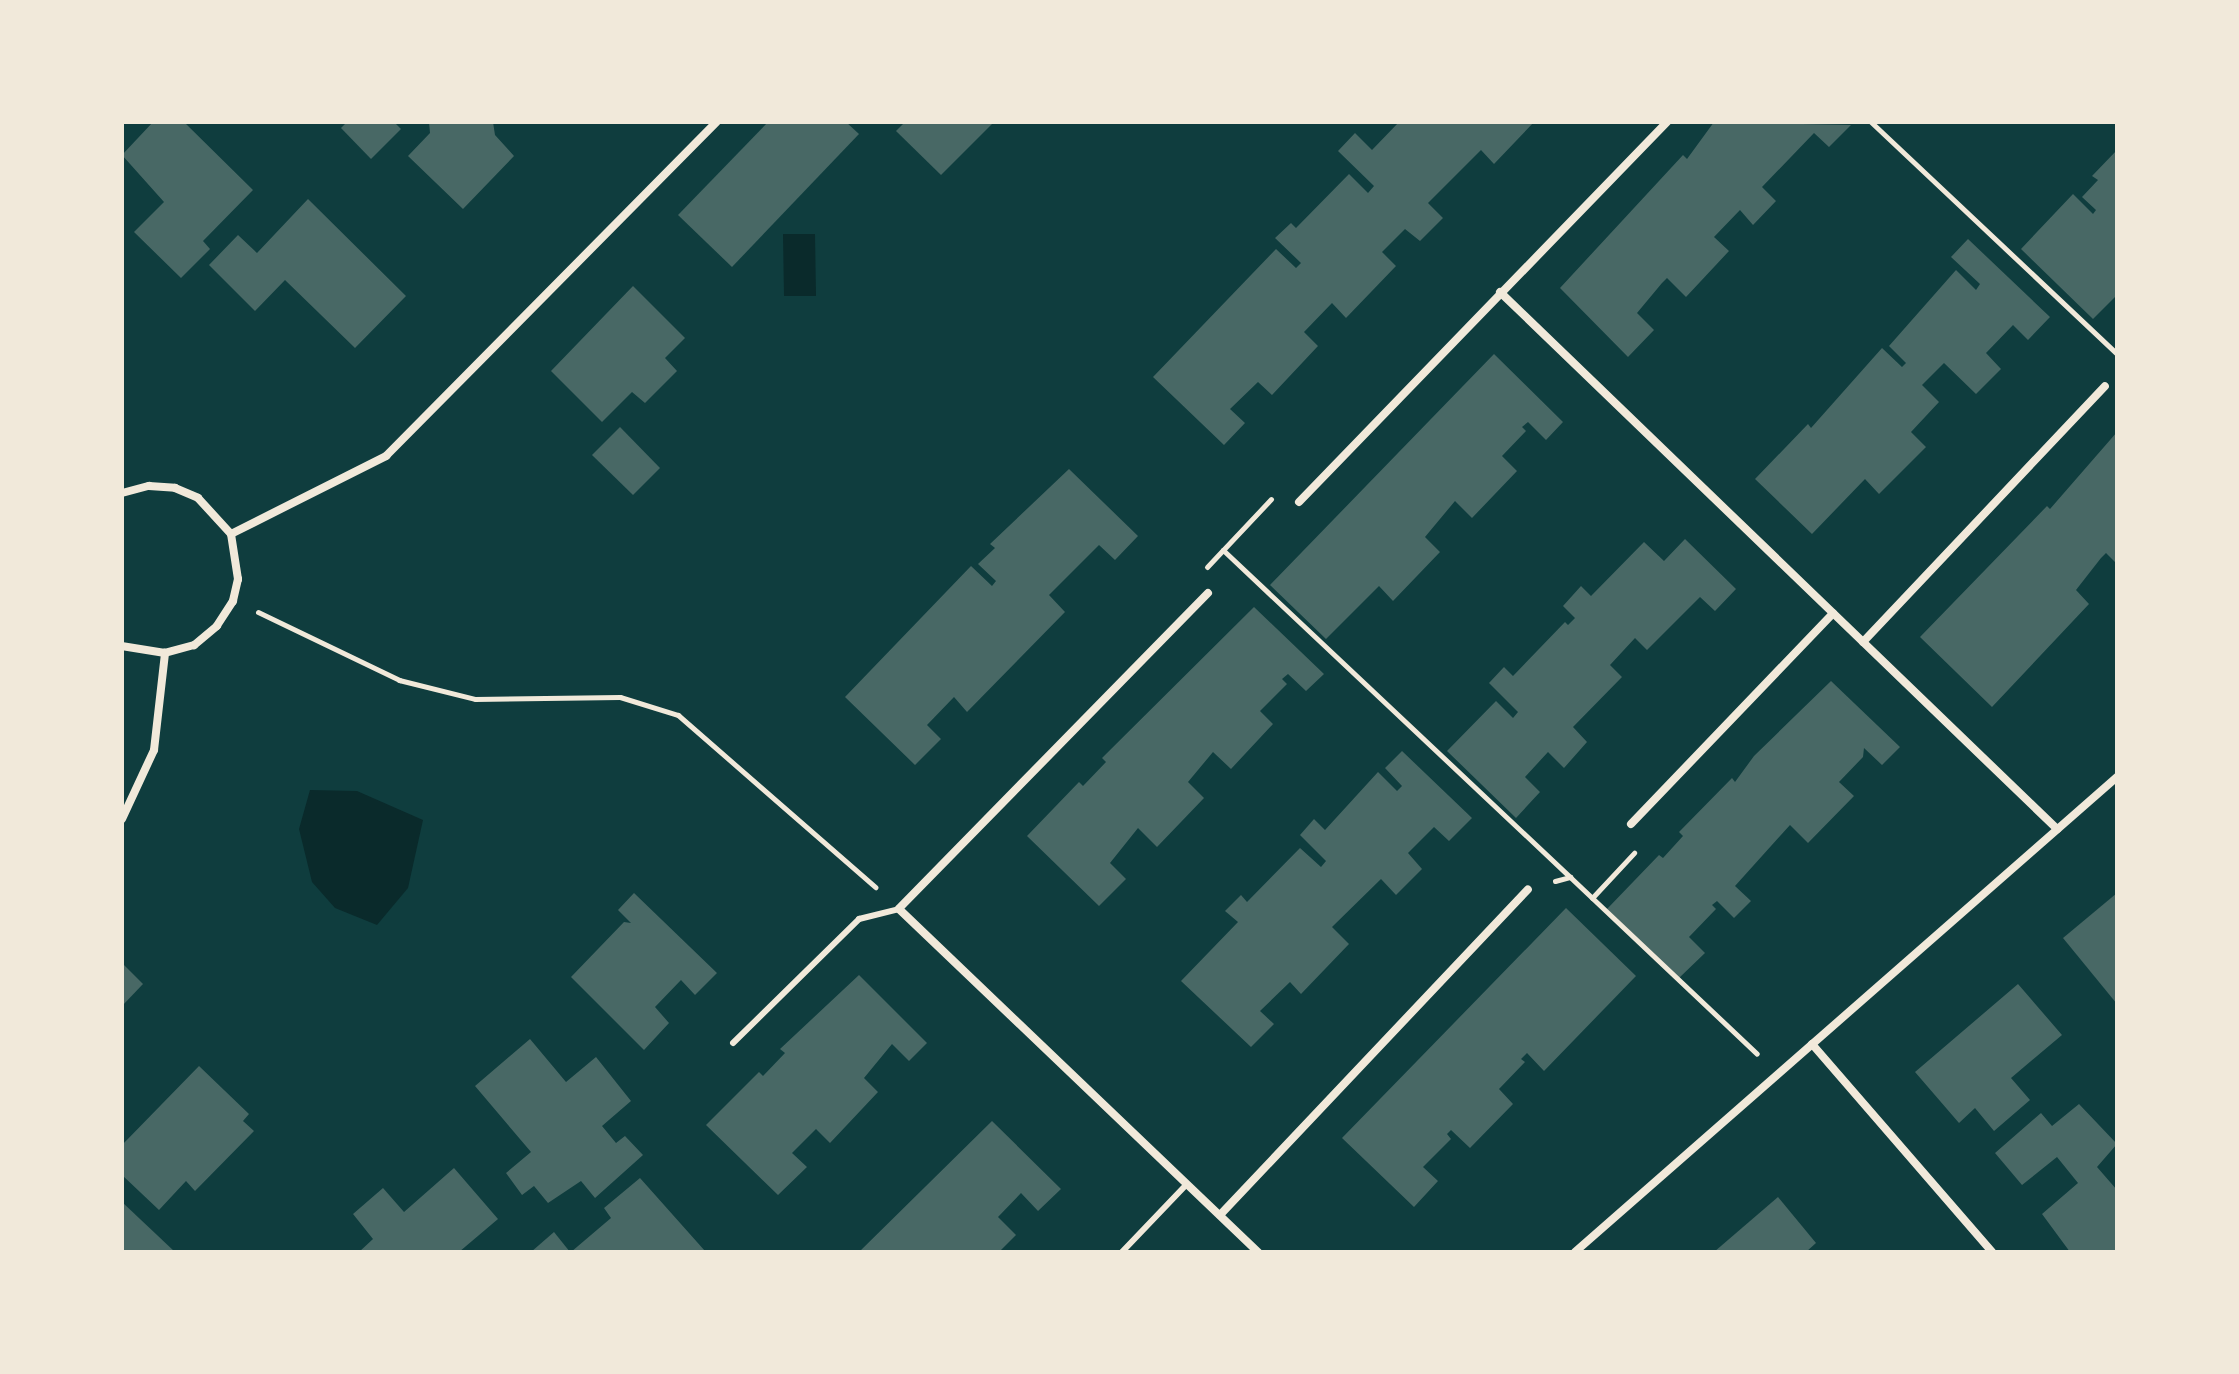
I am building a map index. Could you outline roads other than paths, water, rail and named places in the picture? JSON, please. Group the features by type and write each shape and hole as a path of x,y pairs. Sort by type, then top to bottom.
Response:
{"street":[{"path":"231,534 386,456 717,122"},
{"path":"1299,502 1667,122"},
{"path":"1500,292 2057,829"},
{"path":"1863,642 2105,386"},
{"path":"122,646 165,653 194,645 217,626 233,601 238,556 231,534 218,513 175,488 123,489"},
{"path":"1208,593 899,909 1258,1252"},
{"path":"1631,824 1833,613"},
{"path":"122,819 154,750 165,653"},
{"path":"1575,1252 2117,777"},
{"path":"1220,1215 1528,889"},
{"path":"1812,1044 1992,1252"}],"lane":[{"path":"733,1043 859,919 899,909"},
{"path":"1122,1252 1187,1184"}],"water":[{"path":"783,234 815,234 816,296 784,296"},
{"path":"310,790 357,791 423,820 408,888 377,925 335,908 312,882 299,829"}]}
